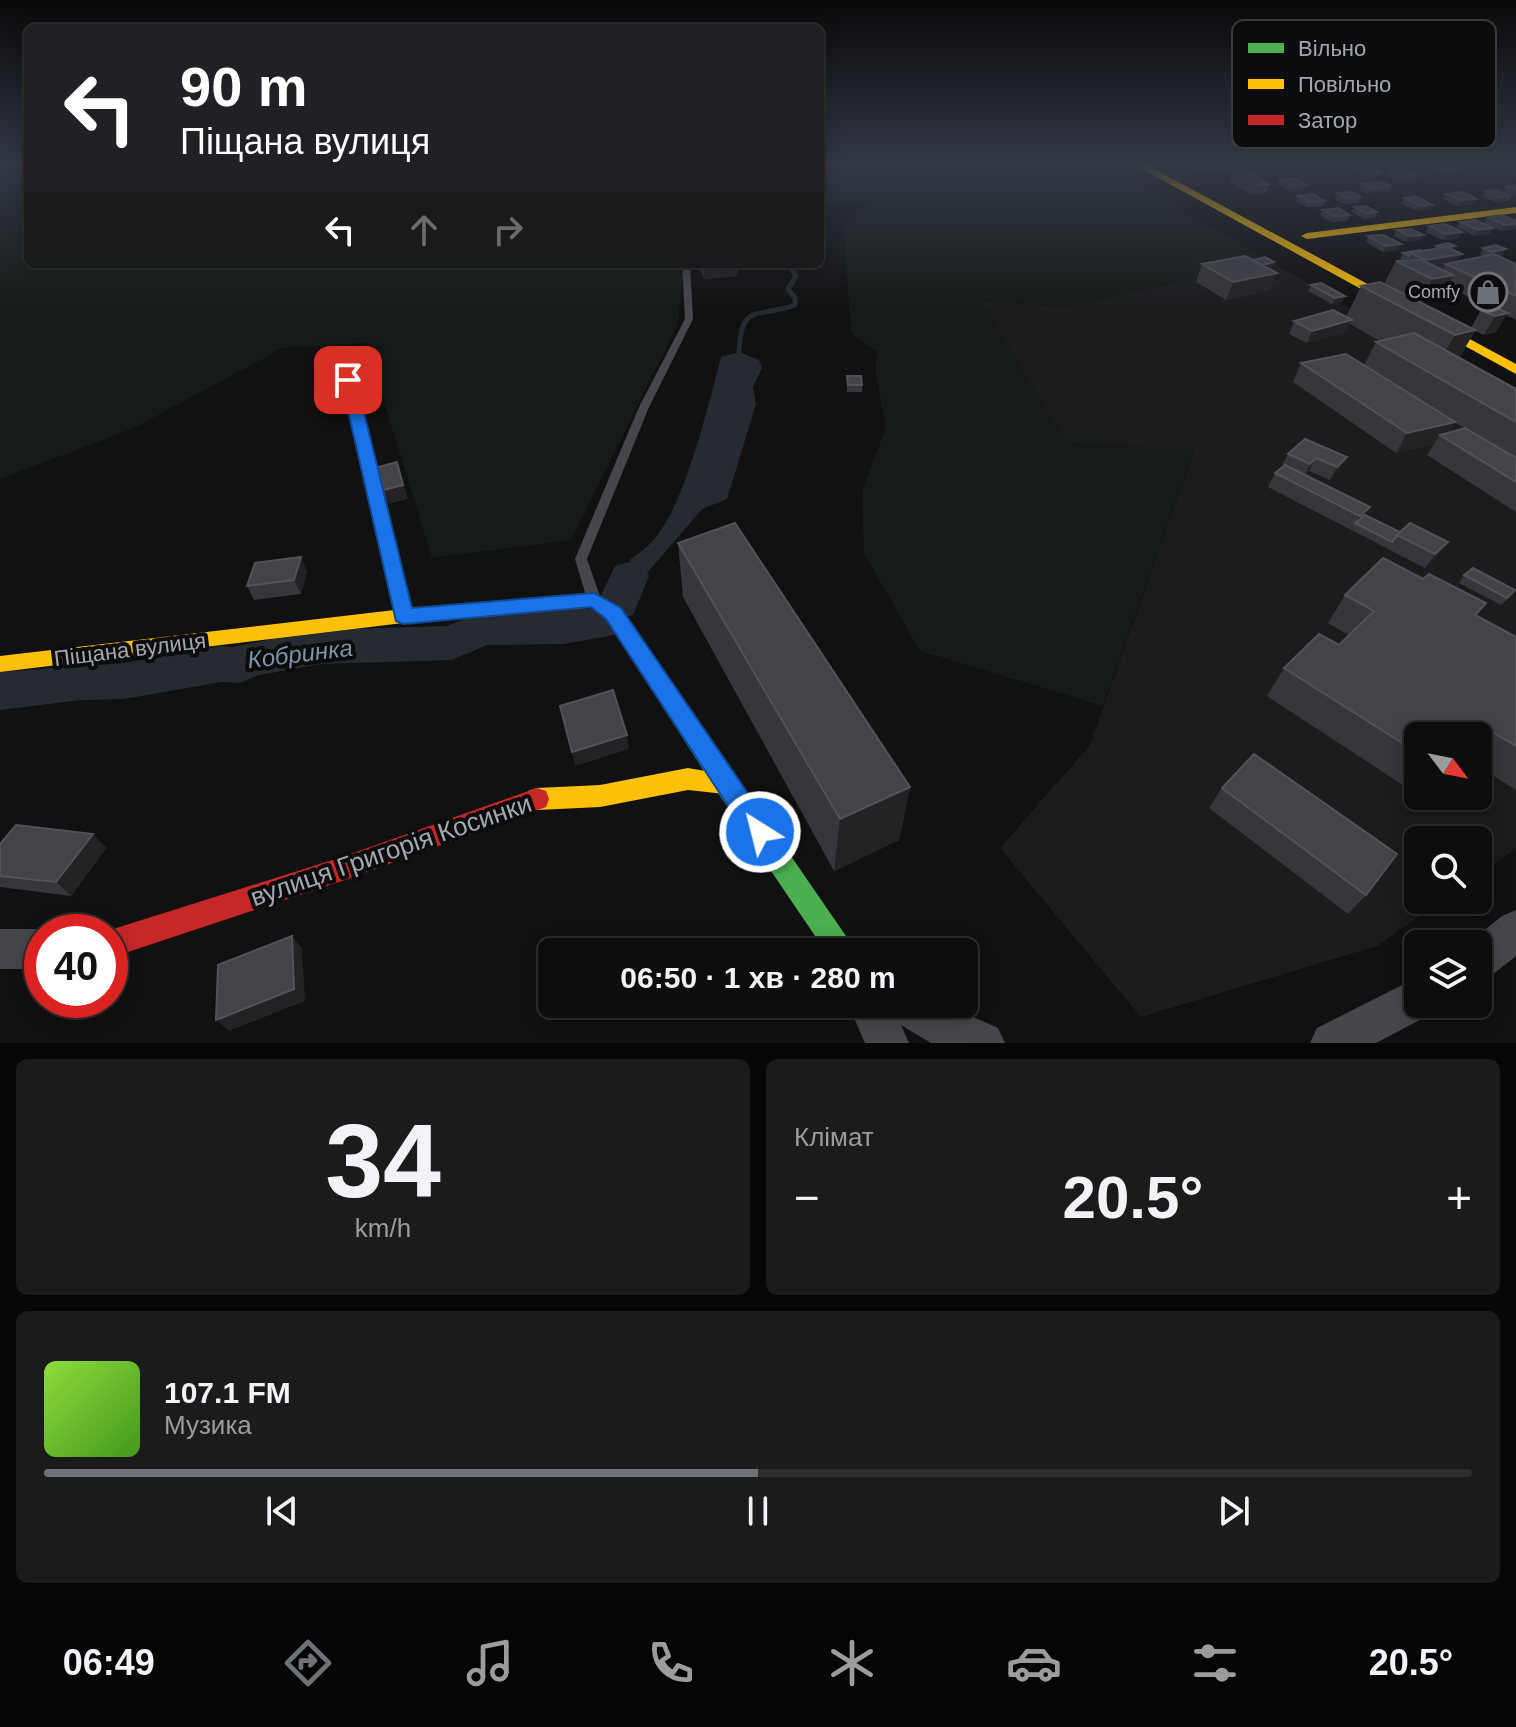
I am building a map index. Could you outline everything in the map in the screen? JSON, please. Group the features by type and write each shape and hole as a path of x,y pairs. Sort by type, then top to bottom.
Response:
{"street":[{"path":"1229,214 1516,370"},
{"path":"1307,236 1486,214"},
{"path":"594,600 613,613 725,783 833,938"},
{"name":"Піщана вулиця","path":"0,664 403,616 594,600"},
{"name":"вулиця Григорія Косинки","path":"128,938 342,869 532,799 600,796 688,779 725,783"},
{"path":"1492,950 1516,930"},
{"path":"0,949 24,949"},
{"path":"1332,1043 1404,1005"},
{"path":"875,1018 887,1043"},
{"path":"928,1018 983,1043"}],"lane":[{"path":"594,600 581,559 644,407 689,319 686,268"},
{"path":"342,350 403,616"}],"shaded area":[{"path":"0,214 24,214 24,268 677,268 682,278 678,324 571,540 432,558 366,343 283,348 134,428 0,479"},
{"path":"860,214 1188,214 1269,261 1068,307 981,301 1066,442 1194,450 1103,706 920,651 864,553 862,490 886,428 875,369 877,352 851,333 844,230"},
{"path":"1269,261 1516,404 1516,848 1492,865 1492,826 1404,826 1404,914 1423,914 1377,946 1141,1017 1000,848 1090,745 1194,451 1066,442 980,301 1068,307"},
{"path":"739,352 759,360 762,368 753,387 756,404 727,499 702,509 647,573 629,576 630,560 654,539 676,503 695,452 721,357"}],"building":[{"path":"1502,215 1516,221 1516,224 1505,225 1487,217"},
{"path":"1475,220 1493,228 1478,230 1460,222"},
{"path":"1445,224 1462,232 1446,234 1429,226"},
{"path":"1411,229 1423,235 1409,236 1397,230"},
{"path":"1383,235 1401,244 1386,246 1368,236"},
{"path":"1448,243 1455,246 1436,246"},
{"path":"1496,245 1506,249 1492,252 1483,248"},
{"path":"1447,247 1462,254 1425,260 1410,253"},
{"path":"1494,254 1516,264 1516,296 1446,264"},
{"path":"1245,256 1277,273 1233,282 1202,264"},
{"path":"1265,257 1274,262 1262,265 1253,260"},
{"path":"1422,260 1453,275 1432,279 1396,261"},
{"path":"1380,282 1475,330 1455,335 1361,286"},
{"path":"1321,283 1345,296 1335,298 1311,285"},
{"path":"1494,307 1508,313 1495,316 1481,310"},
{"path":"1333,310 1352,320 1312,331 1294,321"},
{"path":"1414,333 1516,389 1516,422 1376,342"},
{"path":"1346,354 1455,422 1407,433 1301,363"},
{"path":"847,376 861,376 862,385 848,385"},
{"path":"1465,428 1516,458 1516,482 1440,435"},
{"path":"1305,439 1347,457 1337,467 1316,458 1310,464 1288,454"},
{"path":"397,462 403,485 380,491 375,468"},
{"path":"1285,465 1370,507 1360,516 1275,473"},
{"path":"1365,515 1400,532 1392,542 1355,523"},
{"path":"735,523 910,787 840,819 678,543"},
{"path":"1410,523 1448,542 1435,554 1397,535"},
{"path":"301,557 294,580 247,586 255,563"},
{"path":"1383,558 1423,579 1429,574 1486,603 1475,615 1516,637 1516,746 1492,732 1492,722 1404,722 1404,744 1284,668 1319,634 1339,645 1374,611 1345,595"},
{"path":"1473,568 1515,590 1507,598 1464,575"},
{"path":"613,690 627,735 572,752 560,706"},
{"path":"1254,754 1397,854 1366,895 1222,788"},
{"path":"16,825 93,834 56,882 0,876 0,844"},
{"path":"292,936 294,989 216,1020 218,965"}],"waterway":[{"name":"Кобринка","path":"739,352 740,336 748,318 795,305 795,298 788,289 796,276 792,269"},
{"name":"Кобринка","path":"618,604 629,576"},
{"name":"Кобринка","path":"0,691 81,682 124,681 221,664 239,665 250,659 305,652 315,647 452,643 481,629 563,628 599,624"}],"traffic: fast":[{"path":"519,606 594,600 613,613 725,783 833,938"}],"traffic: slow":[{"path":"1229,214 1516,370"},
{"path":"1307,236 1486,214"},
{"path":"0,664 403,616 519,606"},
{"path":"537,799 600,796 688,779 725,783"}],"traffic: jam":[{"path":"128,938 342,869 537,799"}],"place":[{"name":"Comfy","path":"1488,292"}],"route":[{"path":"348,380 403,616 594,600 613,613 760,832"}]}
